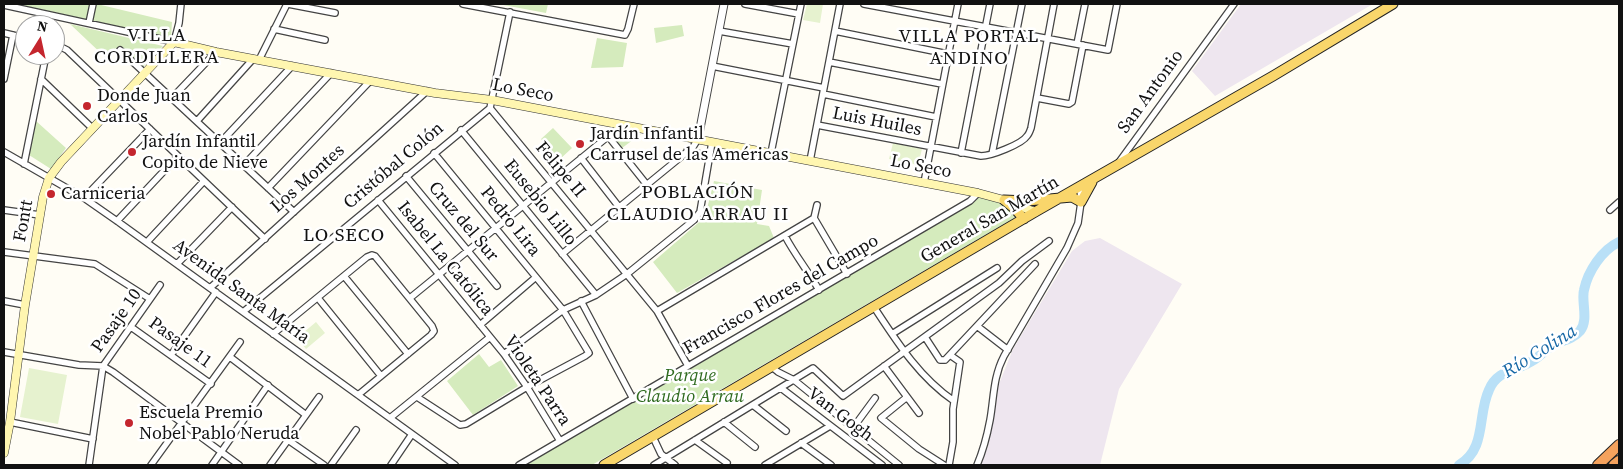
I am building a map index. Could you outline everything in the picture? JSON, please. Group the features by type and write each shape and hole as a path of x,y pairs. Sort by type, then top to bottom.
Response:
{"highway":[{"path":"1598,465 1619,445"},
{"path":"1614,465 1619,461"}],"main road":[{"name":"General San Martín","path":"604,465 1035,212 1273,76 1393,4"},
{"name":"Lo Seco","path":"174,42 256,60 491,104 622,125 978,193 1004,200 1035,212"},
{"name":"Fontt","path":"4,453 10,422 7,410 18,355 43,197 49,178 92,128 174,42"},
{"path":"1004,200 1027,201 1063,196 1072,197 1081,202 1093,180"},
{"path":"1004,200 1024,219"}],"street":[{"path":"38,4 38,11"},
{"path":"89,22 93,4"},
{"path":"174,42 181,4"},
{"path":"197,121 256,60 287,4 335,13"},
{"path":"463,4 494,6 510,12 625,35 634,4"},
{"path":"562,254 698,140 724,4"},
{"path":"745,4 799,14"},
{"path":"771,154 801,4"},
{"path":"810,161 840,4"},
{"path":"864,4 1108,50 1117,4"},
{"path":"924,183 958,4"},
{"path":"961,154 990,4"},
{"path":"992,154 1022,4"},
{"path":"992,154 1023,140 1031,128 1054,4"},
{"path":"1036,98 1067,103 1072,102 1085,4"},
{"name":"San Antonio","path":"1115,167 1210,34 1234,4"},
{"name":"Lo Seco","path":"8,5 174,42"},
{"path":"491,104 510,12"},
{"path":"274,30 325,40"},
{"path":"718,31 793,44"},
{"path":"835,31 948,54"},
{"path":"4,33 13,35 4,79"},
{"path":"65,49 265,238"},
{"path":"120,50 294,212"},
{"path":"172,98 216,52"},
{"path":"829,62 942,84"},
{"path":"24,164 44,65"},
{"path":"220,142 292,66"},
{"path":"712,66 824,88"},
{"path":"244,165 331,74"},
{"path":"41,79 92,128"},
{"path":"268,188 370,81"},
{"name":"Los Montes","path":"210,288 427,91"},
{"path":"823,94 936,117"},
{"name":"Cristóbal Colón","path":"243,312 491,104"},
{"name":"Felipe II","path":"491,104 551,182 657,311 688,366"},
{"path":"410,298 622,125"},
{"name":"Luis Huiles","path":"817,125 961,154 982,156 992,154"},
{"path":"84,198 150,129"},
{"name":"Eusebio Lillo","path":"461,130 596,295"},
{"path":"608,136 647,184"},
{"path":"504,354 563,310 596,295 627,274 694,220 700,212 712,142"},
{"path":"687,151 709,156"},
{"name":"Avenida Santa María","path":"4,152 84,198 118,221 455,465"},
{"name":"Pedro Lira","path":"434,153 563,310 589,353 526,387"},
{"path":"118,221 178,156"},
{"path":"580,158 620,207"},
{"name":"Cruz del Sur","path":"406,176 497,286"},
{"path":"147,242 204,181"},
{"path":"977,465 990,421 996,376 1000,363 1067,248 1078,223 1081,202 1080,188"},
{"name":"Francisco Flores del Campo","path":"520,465 970,201 978,193"},
{"name":"Isabel La Católica","path":"378,200 490,336"},
{"path":"1610,210 1619,202"},
{"path":"817,205 814,218 847,274"},
{"path":"176,264 232,207"},
{"path":"4,210 40,215"},
{"path":"657,311 814,218"},
{"path":"785,236 797,258 805,266 819,290"},
{"path":"654,465 813,368 842,396 999,283 1022,261 1049,241"},
{"path":"4,252 95,264 150,299"},
{"path":"274,334 367,257 372,255 376,257 432,326 434,331 358,395"},
{"path":"924,337 941,360 945,360 1035,264"},
{"path":"892,334 997,268"},
{"path":"344,276 408,354"},
{"path":"480,325 536,278"},
{"name":"Pasaje 10","path":"89,465 103,366 160,284"},
{"path":"171,355 216,292"},
{"path":"318,298 382,376"},
{"path":"4,301 25,305"},
{"path":"581,301 633,398"},
{"path":"874,307 904,351 925,377 954,401"},
{"name":"Pasaje 11","path":"131,326 211,384"},
{"path":"977,326 1008,350"},
{"path":"390,418 490,336"},
{"name":"Violeta Parra","path":"490,336 504,354 560,441"},
{"path":"151,465 240,342"},
{"path":"4,352 79,365 103,366 114,372 239,465"},
{"path":"949,465 954,401 960,362 950,355"},
{"path":"230,357 306,414"},
{"path":"884,366 919,413"},
{"path":"772,367 794,380 900,465"},
{"path":"212,465 268,385"},
{"path":"417,396 460,425 466,424 526,387"},
{"name":"Van Gogh","path":"781,388 882,465"},
{"path":"907,396 881,418 918,449 944,465"},
{"path":"270,465 319,397"},
{"path":"852,428 875,398"},
{"path":"753,405 786,431"},
{"path":"10,422 93,439"},
{"path":"724,422 755,447"},
{"path":"765,465 830,426"},
{"path":"331,465 356,430"},
{"path":"391,465 412,434"},
{"path":"653,437 661,454 675,465"},
{"path":"288,440 324,465"},
{"path":"695,440 726,463"},
{"path":"801,443 830,465"},
{"path":"773,461 779,465"}],"shaded area":[{"path":"1241,4 1373,4 1215,96 1192,71"},
{"path":"1100,238 1182,284 1119,389 1100,465 981,465 988,446 999,384 1013,349 1072,251 1085,241"}],"green space":[{"path":"17,4 97,4 172,22 171,38"},
{"path":"498,4 548,4 546,13"},
{"path":"807,4 823,4 820,23 803,20"},
{"path":"70,24 163,46 139,71 116,48 106,58"},
{"path":"682,25 684,36 656,43 654,28"},
{"path":"597,38 627,43 623,67 591,68"},
{"path":"36,121 66,148 51,169 29,155"},
{"path":"553,128 572,148 559,160 541,139"},
{"path":"621,130 641,134 622,148 612,138"},
{"path":"893,143 922,149 918,165 889,159"},
{"path":"714,181 762,190 757,224 769,226 774,238 677,293 653,262 705,217"},
{"name":"Parque Claudio Arrau","path":"984,197 1008,207 1019,215 592,465 527,465 680,371 978,198"},
{"path":"316,322 325,333 306,349 297,338"},
{"path":"479,354 489,367 501,360 518,386 473,415 447,381"},
{"path":"29,368 67,375 58,424 20,417"}],"waterway":[{"name":"Río Colina","path":"1459,465 1468,458 1478,441 1485,400 1492,383 1502,375 1532,361 1553,345 1572,337 1580,331 1584,322 1583,294 1592,269 1607,250 1619,242"}],"place":[{"name":"Donde Juan Carlos","path":"87,106"},
{"name":"Jardín Infantil Carrusel de las Américas","path":"580,144"},
{"name":"Jardín Infantil Copito de Nieve","path":"132,152"},
{"name":"Carniceria","path":"51,194"},
{"name":"Escuela Premio Nobel Pablo Neruda","path":"129,423"}],"district":[{"name":"VILLA CORDILLERA","path":"157,47"},
{"name":"VILLA PORTAL ANDINO","path":"969,48"},
{"name":"POBLACIÓN CLAUDIO ARRAU II","path":"698,204"},
{"name":"LO SECO","path":"344,236"}]}
